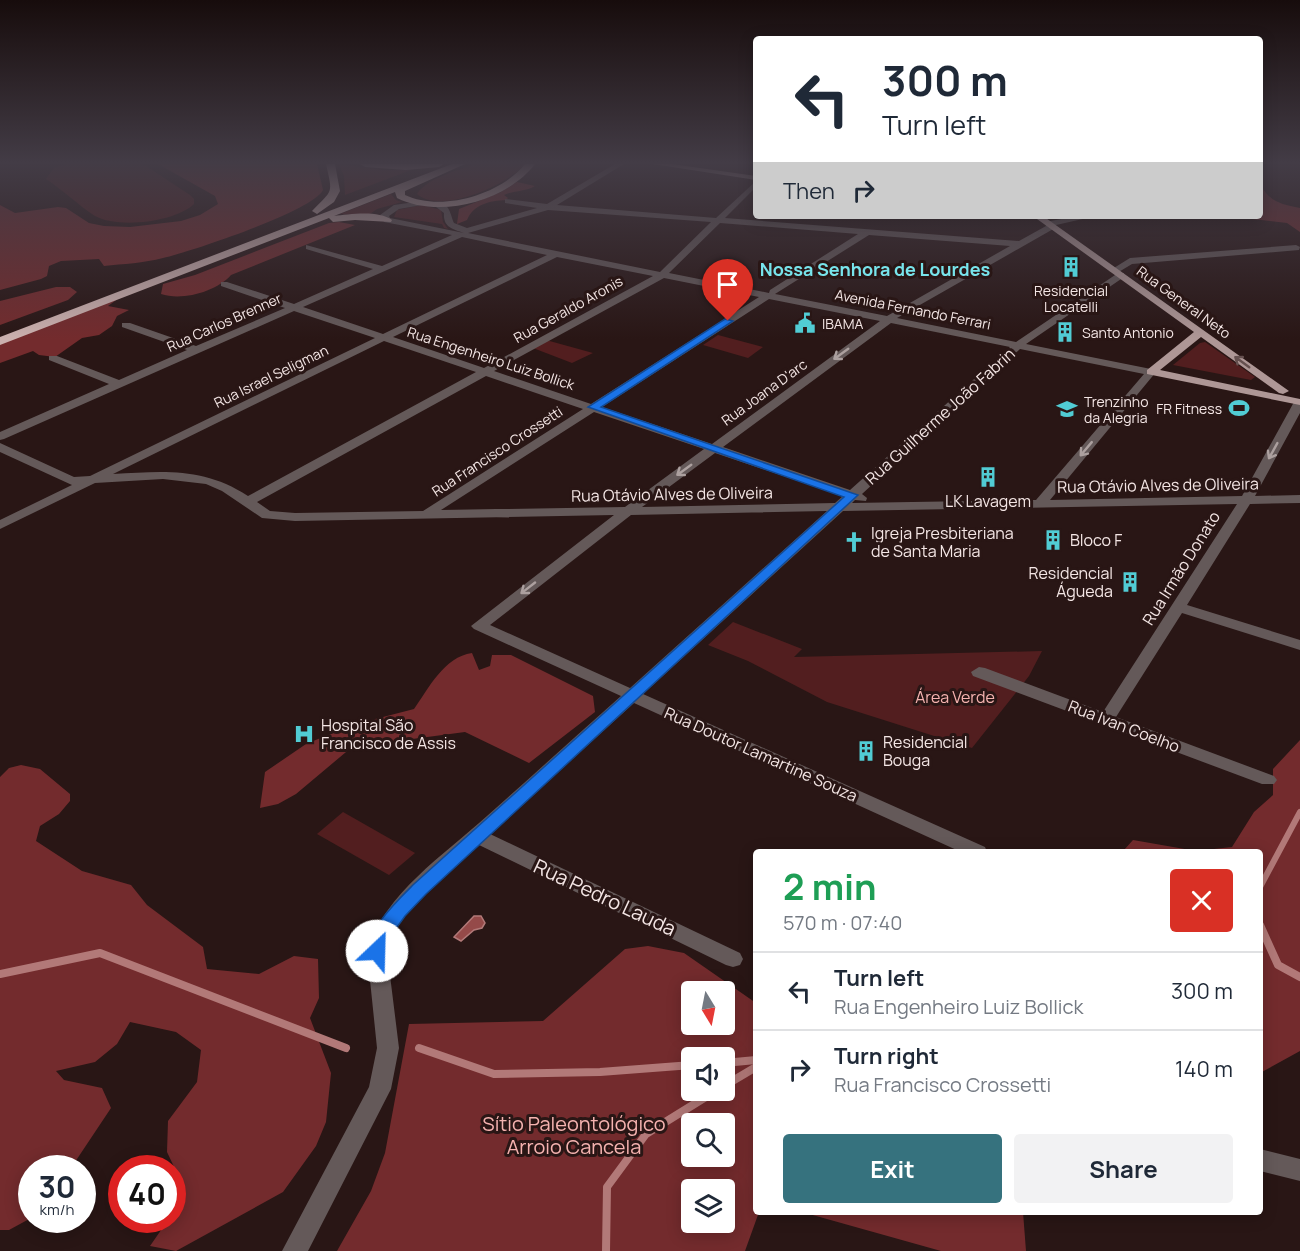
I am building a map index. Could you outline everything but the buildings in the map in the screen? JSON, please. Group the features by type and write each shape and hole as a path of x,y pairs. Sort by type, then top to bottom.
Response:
{"highway":[{"path":"0,330 287,222"},
{"path":"0,341 309,222"},
{"path":"305,224 317,222"}],"main road":[{"name":"Rua General Neto","path":"1046,222 1282,391"},
{"path":"1154,369 1201,332"},
{"name":"Avenida Fernando Ferrari","path":"1154,369 1300,395"},
{"name":"Avenida Fernando Ferrari","path":"1154,369 1300,402"}],"street":[{"name":"Avenida Fernando Ferrari","path":"401,222 1154,369"},
{"name":"Avenida Fernando Ferrari","path":"448,222 464,233 555,254 665,273"},
{"name":"Rua Carlos Brenner","path":"0,435 464,233 498,222"},
{"name":"Rua Geraldo Aronis","path":"247,502 665,273 716,222"},
{"path":"736,222 1019,244"},
{"name":"Rua Joana D'arc","path":"479,626 627,512 891,318 1050,225 1062,222"},
{"name":"Rua Francisco Crossetti","path":"425,515 867,232"},
{"path":"309,248 382,269"},
{"name":"Rua Guilherme João Fabrin","path":"295,1251 380,1089 388,1048 377,951 378,941 399,911 477,836 1020,343 1118,273 1130,261 1296,249"},
{"name":"Rua Israel Seligman","path":"0,525 555,254"},
{"name":"Rua Engenheiro Luiz Bollick","path":"224,284 885,507"},
{"path":"126,325 196,350"},
{"path":"53,358 119,384"},
{"path":"1040,504 1154,369"},
{"name":"Rua Irmão Donato","path":"1106,720 1246,500 1300,402"},
{"path":"0,447 72,481 92,480"},
{"name":"Rua Otávio Alves de Oliveira","path":"92,480 163,475 209,480 227,488 267,515 627,512 1300,499"},
{"path":"1178,607 1300,645"},
{"name":"Rua Doutor Lamartine Souza","path":"479,626 971,849"},
{"name":"Rua Ivan Coelho","path":"979,672 1268,780"},
{"name":"Rua Pedro Lauda","path":"477,836 733,959"},
{"path":"1263,1161 1300,1170"}],"green space":[{"path":"0,222 88,222 104,226 130,227 169,222 267,222 198,248 156,260 104,266 99,259 61,261 49,266 47,276 41,279 0,290"},
{"path":"431,222 443,222 448,229 442,224"},
{"path":"1282,222 1300,222 1300,232 1287,223"},
{"path":"329,223 355,225 231,275 217,286 198,294 169,296 161,294 163,284 195,275"},
{"path":"56,287 70,287 77,292 68,300 0,325 0,301"},
{"path":"119,298 108,306 129,310 117,316 112,326 99,335 82,338 55,357 39,355 33,351 0,363 0,344"},
{"path":"718,335 763,347 748,358 703,345"},
{"path":"546,340 593,353 572,363 533,348"},
{"path":"1205,342 1255,377 1251,380 1173,365 1200,343"},
{"name":"Área Verde","path":"733,622 802,649 794,657 1042,651 1029,676 972,748 827,702 748,661 708,645"},
{"path":"472,653 479,670 490,666 492,655 511,655 593,696 595,712 529,763 465,732 352,747 296,794 278,804 260,808 265,772 306,744 352,725 414,709 445,667 453,660"},
{"path":"1300,740 1300,1051 1263,1071 1263,849 1214,849 1232,847 1254,812 1273,795 1273,769"},
{"path":"21,765 40,769 70,794 70,801 59,814 40,826 36,841 82,871 131,885 147,905 203,947 207,969 259,974 294,956 318,959 319,998 310,1018 331,1073 326,1122 316,1146 283,1192 176,1251 150,1246 159,1233 186,1233 186,1155 168,1155 168,1121 197,1082 201,1050 176,1032 130,1022 117,1044 95,1062 56,1071 64,1080 102,1088 111,1108 80,1155 18,1155 18,1225 9,1230 0,1230 0,777 9,768"},
{"path":"343,812 415,853 389,875 317,834"},
{"path":"1133,840 1185,849 1125,849"},
{"name":"Sítio Paleontológico Arroio Cancela","path":"648,946 684,953 724,981 681,981 681,1035 735,1035 735,988 753,1001 753,1215 758,1215 745,1251 337,1251 371,1191 385,1153 409,1024 543,1021 625,949"},
{"path":"813,1215 1023,1215 1026,1251 941,1251"}],"shaded area":[{"path":"474,916 481,916 485,923 482,928 474,930 461,941 454,937"}],"waterway":[{"path":"1263,881 1300,812"},
{"path":"1263,932 1278,965 1300,977"},
{"path":"0,974 100,953 346,1048"},
{"path":"419,1048 494,1074 600,1072 681,1066"},
{"path":"735,1062 753,1060"},
{"path":"735,1079 753,1069"},
{"path":"606,1251 607,1187 646,1134 699,1101"}],"place":[{"name":"Residencial Locatelli","path":"1071,267"},
{"name":"IBAMA","path":"805,323"},
{"name":"Santo Antonio","path":"1065,332"},
{"name":"FR Fitness","path":"1239,408"},
{"name":"Trenzinho da Alegria","path":"1067,409"},
{"name":"LK Lavagem","path":"988,477"},
{"name":"Bloco F","path":"1053,540"},
{"name":"Igreja Presbiteriana de Santa Maria","path":"854,542"},
{"name":"Residencial Águeda","path":"1130,582"},
{"name":"Hospital São Francisco de Assis","path":"304,734"},
{"name":"Residencial Bouga","path":"866,751"}],"district":[{"name":"Nossa Senhora de Lourdes","path":"875,269"}],"route":[{"path":"377,951 378,941 385,929 420,889 852,495 593,407 728,321"}]}
